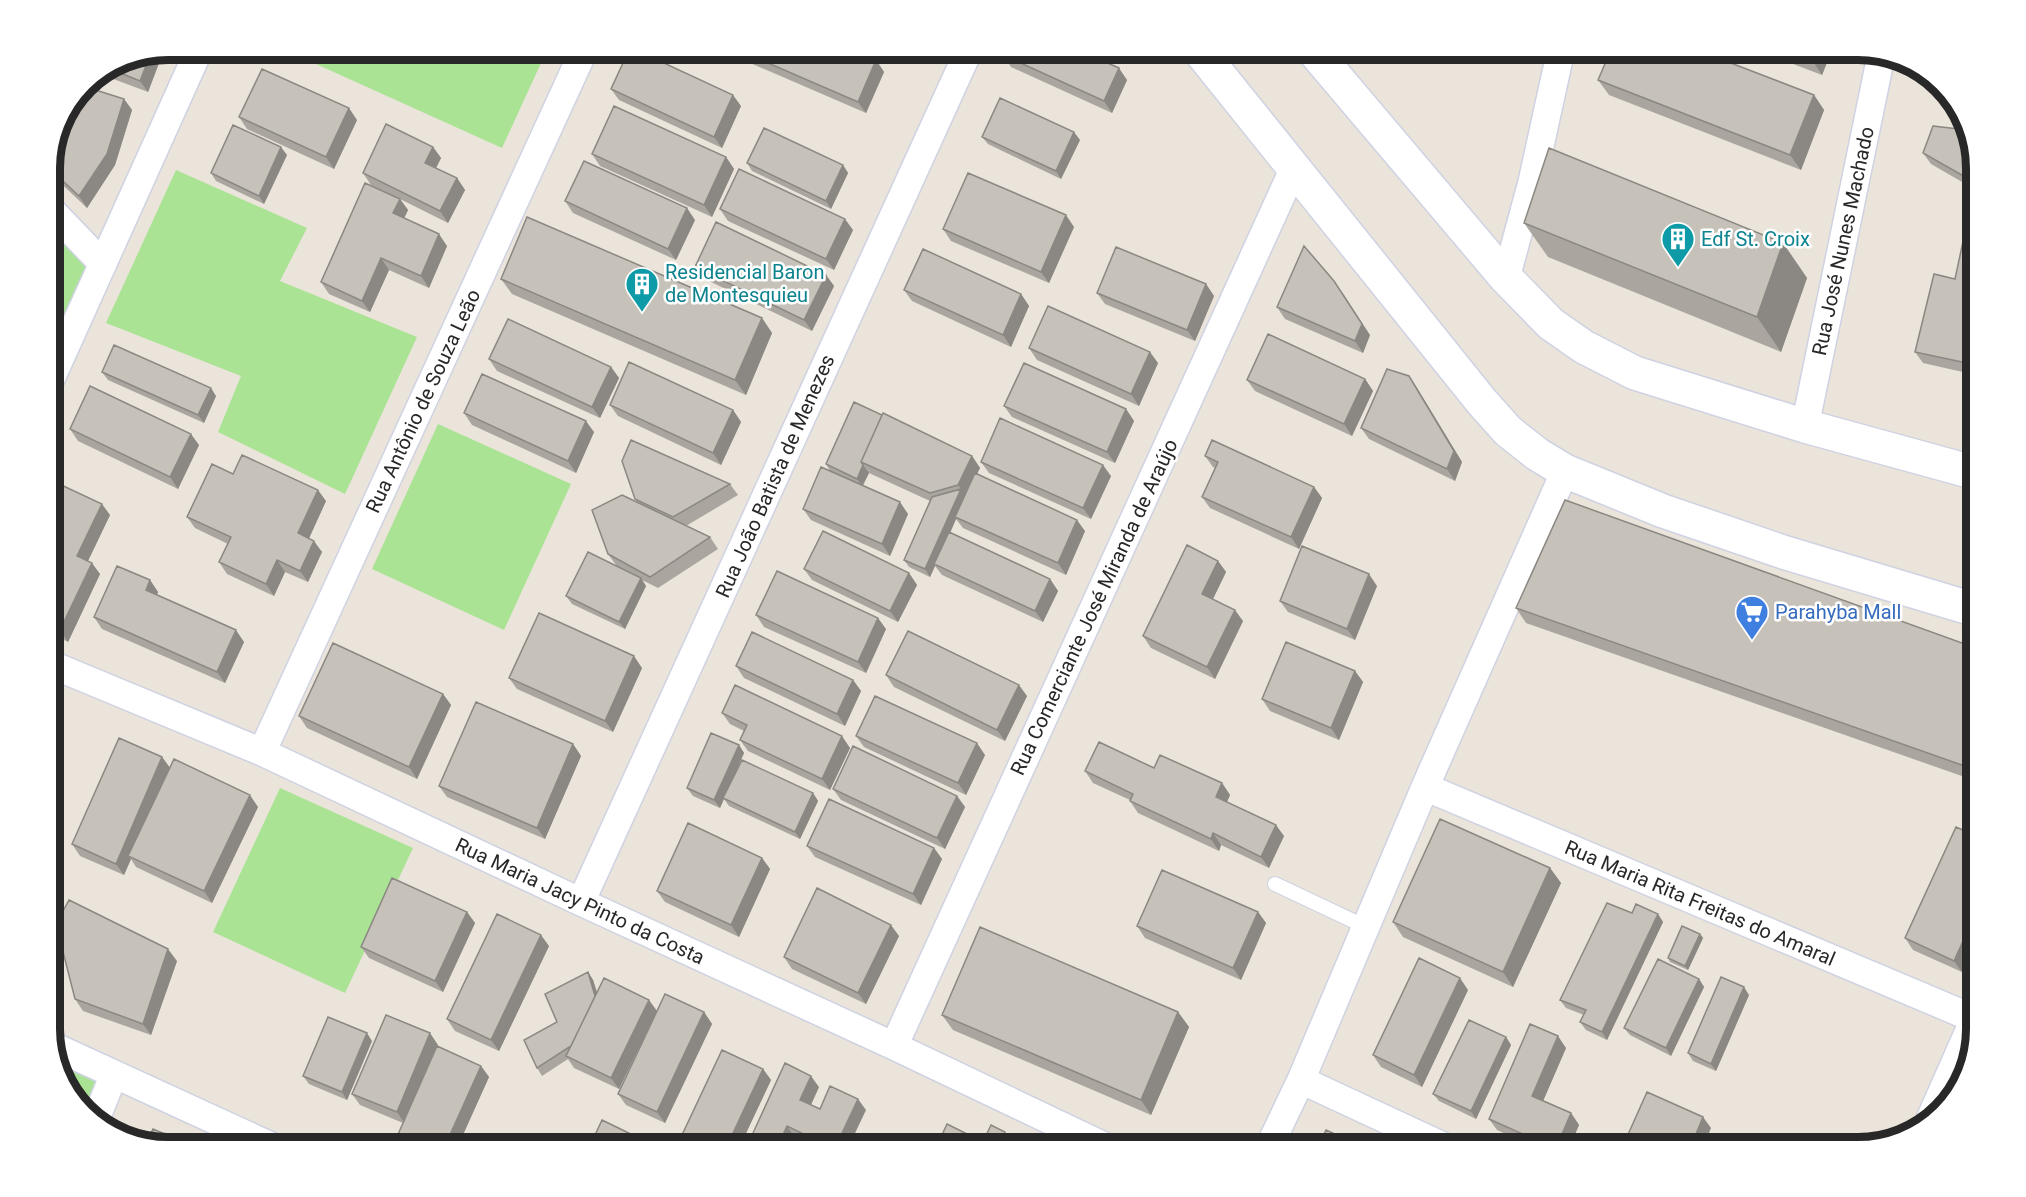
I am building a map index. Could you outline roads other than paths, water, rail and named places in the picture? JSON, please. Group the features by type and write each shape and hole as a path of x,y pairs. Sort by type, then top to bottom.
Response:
{"main road":[{"path":"1207,60 1495,417 1508,431 1537,454 1565,471 1663,511 1783,552 1966,607"},
{"path":"1321,60 1506,278 1551,324 1594,352 1635,373 1805,426 1966,470"}],"street":[{"path":"60,359 195,60"},
{"name":"Rua Antônio de Souza Leão","path":"262,752 579,60"},
{"name":"Rua João Batista de Menezes","path":"581,902 964,60"},
{"path":"1506,278 1532,182 1559,60"},
{"name":"Rua José Nunes Machado","path":"1805,426 1880,63"},
{"name":"Rua Comerciante José Miranda de Araújo","path":"894,1046 1294,168"},
{"path":"60,219 103,264"},
{"path":"1274,1137 1301,1080 1425,787 1565,471"},
{"name":"Rua Maria Jacy Pinto da Costa","path":"60,668 262,752 894,1046 1083,1137"},
{"name":"Rua Maria Rita Freitas do Amaral","path":"1425,787 1966,1013"},
{"path":"1938,1101 1965,1041"},
{"path":"62,1050 249,1137"},
{"path":"99,1112 114,1074"},
{"path":"1301,1080 1421,1137"}],"lane":[{"path":"1275,884 1366,927"}],"place":[{"name":"Edf St. Croix","path":"1678,268"},
{"name":"Residencial Baron de Montesquieu","path":"642,313"},
{"name":"Parahyba Mall","path":"1752,641"}]}
